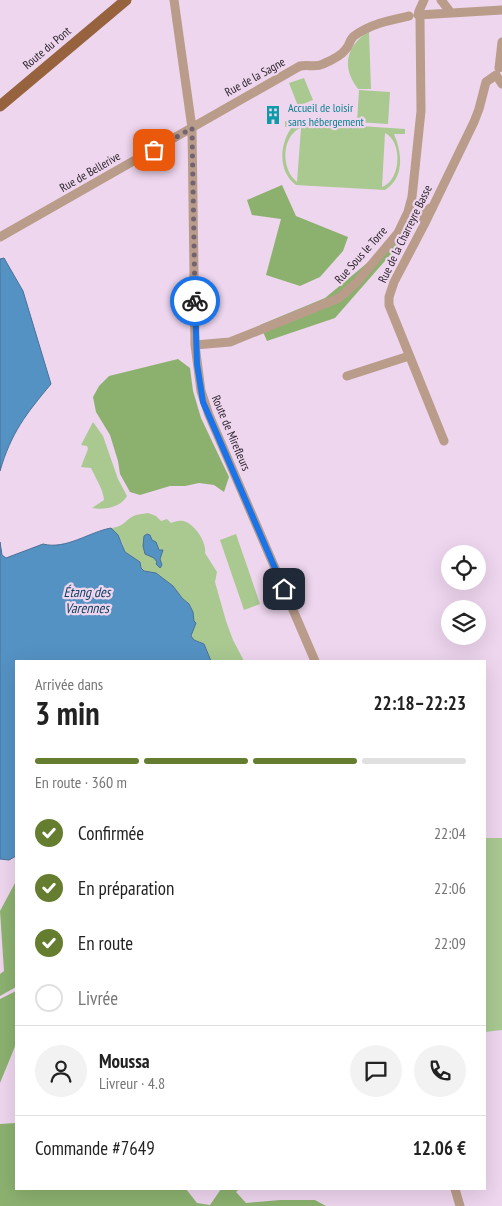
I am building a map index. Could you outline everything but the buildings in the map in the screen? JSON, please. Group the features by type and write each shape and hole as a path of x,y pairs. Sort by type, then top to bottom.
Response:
{"main road":[{"name":"Route du Pont","path":"0,106 126,0"},
{"name":"Route du Pont","path":"88,32 123,11 134,0"}],"street":[{"name":"Route de Mirefleurs","path":"169,0 176,21"},
{"name":"Route de Mirefleurs","path":"174,0 192,128 195,345 201,391 208,415 315,660"},
{"path":"416,16 424,0"},
{"path":"441,0 451,14"},
{"name":"Rue de la Sagne","path":"192,128 300,66 314,67 325,64 345,51 352,38 369,27 385,21 416,16 502,10"},
{"name":"Rue Sous le Torre","path":"195,345 230,342 339,298 356,283 398,232 408,212 412,197 421,111 416,16"},
{"path":"502,42 498,72 502,84"},
{"name":"Rue de la Charreyre Basse","path":"444,441 389,305 388,297 469,134 480,109 486,82 498,72"},
{"name":"Rue de Bellerive","path":"0,237 192,128"},
{"path":"398,232 432,207"},
{"path":"347,376 409,356"},
{"path":"454,1190 460,1206"}],"green space":[{"path":"369,31 371,89 358,89 349,73 348,57 355,43"},
{"path":"304,78 313,100 298,106 289,83"},
{"path":"359,90 390,92 388,124 357,122"},
{"path":"285,121 405,129 405,134 394,134 399,149 399,172 391,185 385,190 296,185 286,173 283,165 283,149 292,127 285,127","holes":["301,128 297,182 288,170 285,154 289,139","385,133 395,144 397,161 393,177 382,187"]},
{"path":"282,185 296,216 348,237 343,251 320,277 300,286 266,275 281,219 252,215 247,200"},
{"path":"401,235 405,238 335,318 267,341 260,325 325,298"},
{"path":"178,359 190,368 193,391 201,418 229,477 224,492 214,485 199,483 185,486 170,486 140,495 130,492 120,474 110,435 96,412 93,397 99,386 109,376"},
{"path":"93,422 103,436 118,479 127,496 116,506 102,509 92,508 104,500 104,496 91,468 81,467 88,449 87,446 81,445"},
{"path":"148,513 156,516 161,521 167,519 171,523 187,522 199,534 204,544 205,553 217,572 215,582 226,621 243,660 211,660 204,644 192,639 193,612 189,604 173,586 156,573 144,571 141,568 140,562 125,552 122,542 111,528 122,525 136,515"},
{"path":"236,534 260,604 244,610 220,540"},
{"path":"486,838 502,838 502,1030 486,1032"},
{"path":"15,883 15,988 0,996 0,974 4,971 0,911"},
{"path":"15,992 15,1046 0,1083 0,999"},
{"path":"15,1123 15,1190 187,1190 197,1203 210,1205 220,1190 238,1190 236,1192 246,1203 280,1200 315,1200 326,1206 0,1206 0,1124"}],"water":[{"path":"4,258 23,291 51,384 20,424 9,446 0,471 0,259"},
{"name":"Étang des Varennes","path":"111,528 118,535 125,552 140,562 141,568 144,571 156,573 173,586 189,604 196,623 191,636 194,640 204,644 211,660 15,660 15,857 9,860 0,859 0,542 2,555 6,558 43,544 60,545 69,543"},
{"path":"147,534 156,542 159,550 163,550 160,568 154,558 145,554 143,546 144,536"}],"way so far":[{"path":"154,150 192,128 195,301"}],"place":[{"name":"Accueil de loisir sans hébergement","path":"273,115"}],"route":[{"path":"195,301 195,345 198,380 203,402 284,589"}]}
